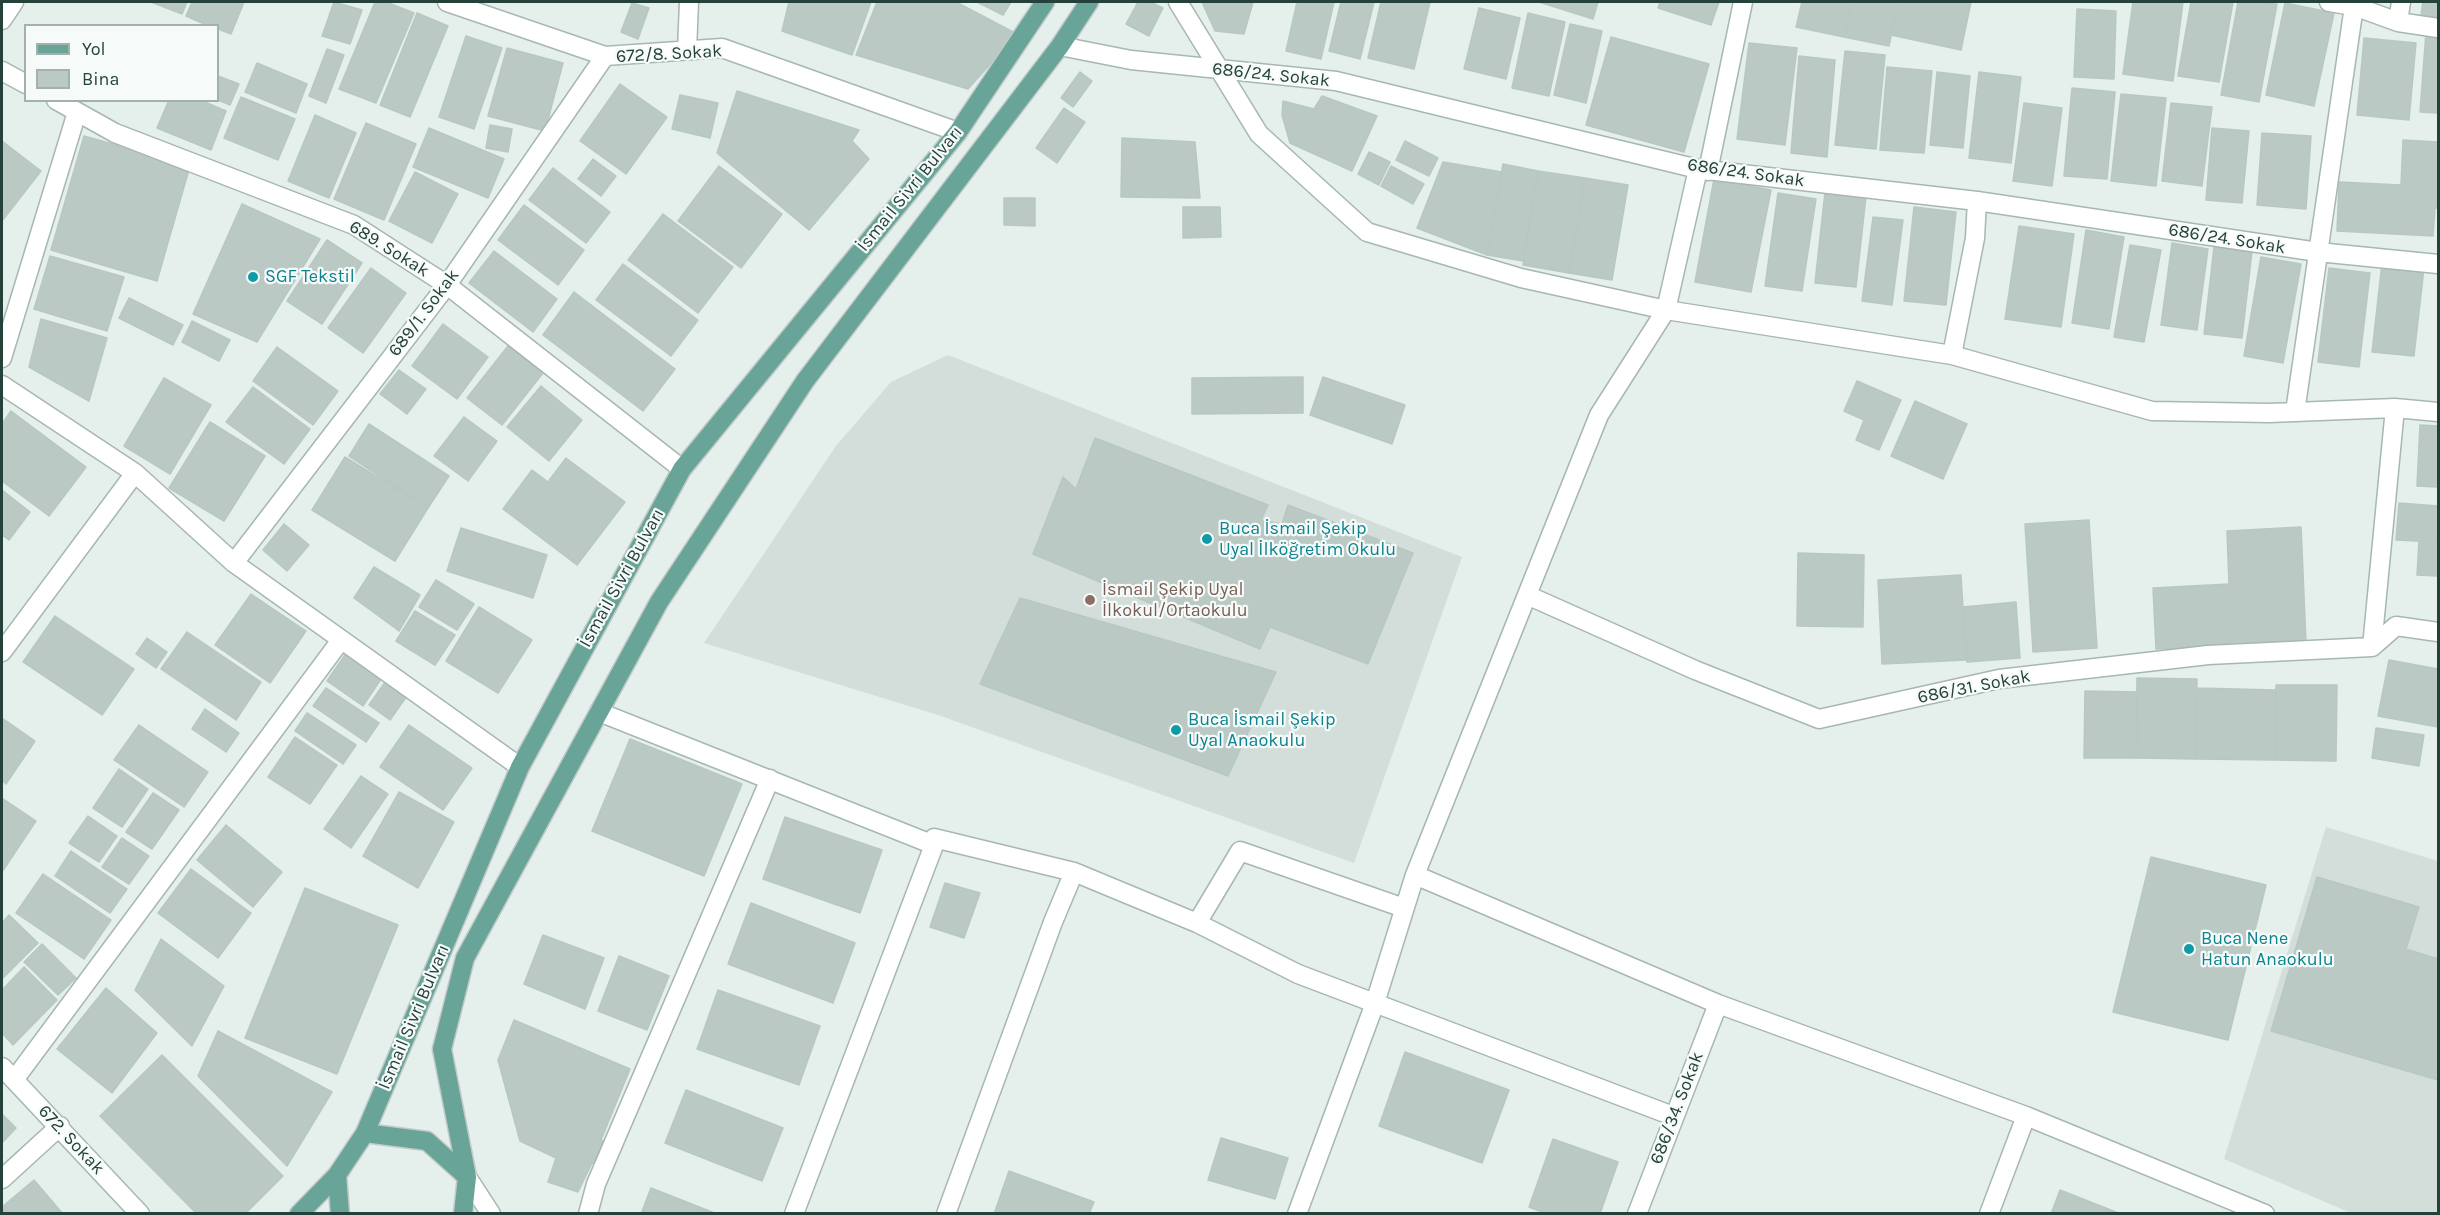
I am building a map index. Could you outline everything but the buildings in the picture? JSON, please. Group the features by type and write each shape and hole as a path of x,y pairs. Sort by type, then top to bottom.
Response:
{"main road":[{"name":"İsmail Sivri Bulvarı","path":"299,1214 337,1175 365,1133 520,767 682,468 958,132 1045,2"},
{"name":"İsmail Sivri Bulvarı","path":"467,1177 442,1049 465,958 659,602 805,381 1060,46 1089,2"},
{"path":"365,1133 427,1141 467,1177 463,1214"},
{"path":"337,1175 340,1214"}],"street":[{"path":"2,20 14,2"},
{"name":"672/8. Sokak","path":"447,2 605,57 722,48 958,132"},
{"path":"687,50 689,2"},
{"path":"1178,2 1259,134 1367,232 1521,278 1666,310 1952,355 2152,411 2295,412 2395,408 2439,412"},
{"path":"1297,1214 1375,1003 1416,875 1599,415 1666,310 1703,170 1743,2"},
{"path":"2330,2 2354,6 2398,22 2439,28"},
{"path":"2398,22 2401,2"},
{"path":"2295,412 2354,6"},
{"name":"686/24. Sokak","path":"1060,46 1131,60 1336,81 1703,170 1977,201 2318,252 2439,264"},
{"name":"689/1. Sokak","path":"234,563 447,285 605,57"},
{"path":"2,71 24,83"},
{"name":"689. Sokak","path":"60,102 115,133 354,225 447,285 682,468"},
{"path":"2,358 77,112"},
{"path":"1952,355 1974,238 1977,201"},
{"path":"2,385 135,473 234,563 520,767"},
{"path":"2372,647 2395,408"},
{"path":"2,652 135,473"},
{"name":"686/31. Sokak","path":"1527,595 1695,670 1819,719 2000,679 2208,655 2372,647"},
{"path":"2372,647 2396,626 2439,632"},
{"path":"8,1074 341,640"},
{"path":"599,712 934,845"},
{"path":"588,1214 596,1184 770,779"},
{"path":"794,1214 934,845 934,838 1074,872 1197,923 1298,974 1672,1116"},
{"path":"1197,923 1240,851 1404,908"},
{"path":"946,1214 1048,933 1074,872"},
{"path":"1416,875 1718,1004 2026,1116 2265,1214"},
{"name":"686/34. Sokak","path":"1637,1214 1672,1116 1718,1004"},
{"name":"672. Sokak","path":"8,1074 60,1126 140,1214"},
{"path":"1989,1214 2026,1116"},
{"path":"2,1179 60,1126"},
{"name":"İsmail Sivri Bulvarı","path":"467,1177 491,1214"}],"shaded area":[{"name":"İsmail Şekip Uyal İlkokul/Ortaokulu","path":"948,355 1462,557 1354,863 938,715 704,643 836,446 891,382"},
{"path":"2326,827 2438,861 2438,1213 2351,1213 2224,1159"}],"place":[{"name":"SGF Tekstil","path":"253,277"},
{"name":"Buca İsmail Şekip Uyal İlköğretim Okulu","path":"1207,539"},
{"name":"İsmail Şekip Uyal İlkokul/Ortaokulu","path":"1090,600"},
{"name":"Buca İsmail Şekip Uyal Anaokulu","path":"1176,730"},
{"name":"Buca Nene Hatun Anaokulu","path":"2189,949"}]}
